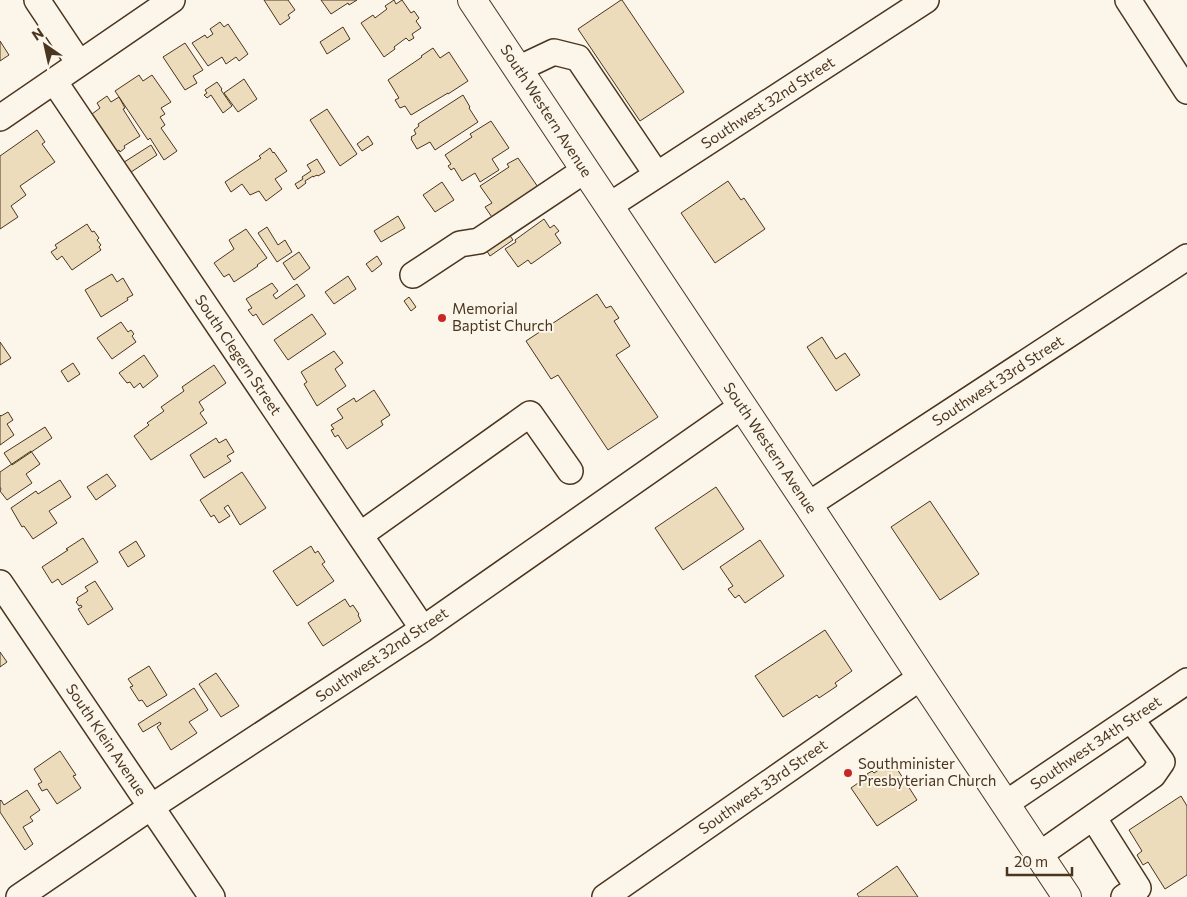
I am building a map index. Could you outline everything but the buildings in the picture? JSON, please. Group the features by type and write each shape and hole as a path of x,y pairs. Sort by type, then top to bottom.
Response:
{"main road":[{"name":"South Western Avenue","path":"472,0 1067,897"}],"street":[{"path":"37,0 79,63"},
{"path":"0,118 172,0"},
{"name":"Southwest 32nd Street","path":"609,206 926,0"},
{"path":"1128,0 1187,91"},
{"path":"518,69 554,52 578,58 657,175"},
{"name":"South Clegern Street","path":"54,81 423,629"},
{"path":"413,275 460,244 479,241 584,170"},
{"name":"Southwest 33rd Street","path":"808,504 1187,257"},
{"name":"Southwest 32nd Street","path":"19,897 151,806 423,629 742,406"},
{"path":"360,535 530,414 570,471"},
{"name":"South Klein Avenue","path":"0,583 212,897"},
{"name":"Southwest 33rd Street","path":"605,897 921,677"},
{"name":"Southwest 34th Street","path":"1005,804 1187,681"},
{"path":"1039,855 1153,775 1162,762 1131,719"},
{"path":"1093,817 1138,888 1124,897"}],"place":[{"name":"Memorial Baptist Church","path":"442,318"},
{"name":"Southminister Presbyterian Church","path":"848,773"}]}
